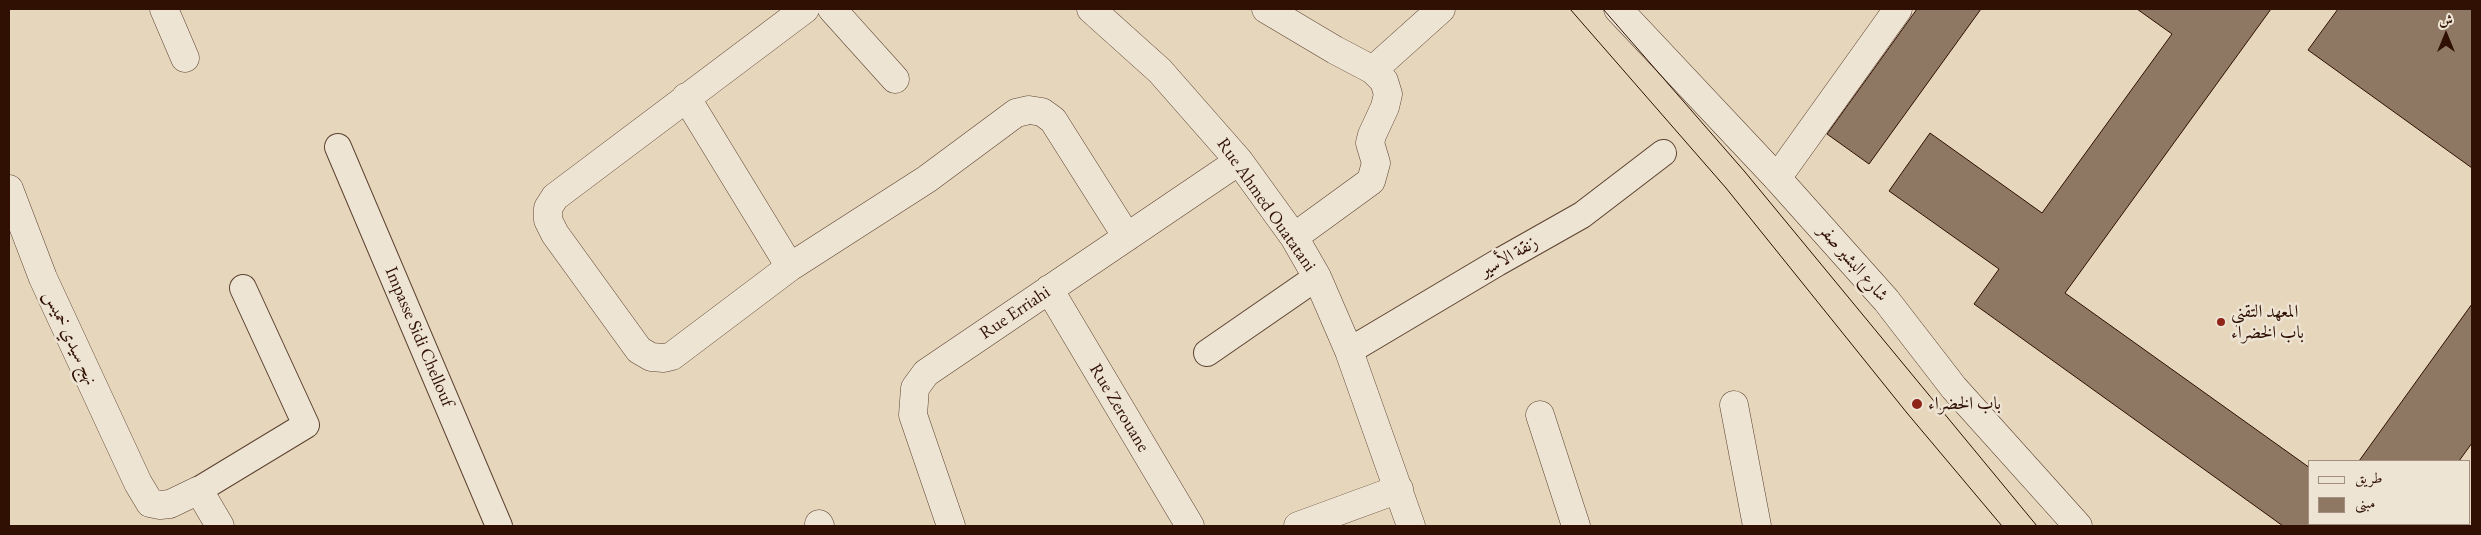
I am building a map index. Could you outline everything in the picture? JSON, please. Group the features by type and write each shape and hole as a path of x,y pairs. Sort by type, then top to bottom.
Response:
{"street":[{"path":"164,9 185,58"},
{"path":"805,9 555,197 548,208 548,220 554,234 639,350 651,357 664,358 672,356 790,267 928,179 1016,113 1029,110 1042,112 1053,120 1127,237"},
{"path":"832,9 895,79"},
{"name":"Rue Ahmed Ouatatani","path":"1091,9 1160,71 1239,161 1294,237 1317,277 1349,351 1411,526"},
{"path":"1266,9 1373,70 1384,81 1388,94 1385,107 1370,143 1376,163 1372,181 1294,237"},
{"path":"1373,70 1441,9"},
{"name":"شارع البشير صفر","path":"1618,9 1777,178 1886,300 1954,388 2078,526"},
{"path":"1777,178 1898,9"},
{"path":"686,97 790,267"},
{"name":"Impasse Sidi Chellouf","path":"338,147 499,526"},
{"name":"زنقة الأسير","path":"1349,351 1582,215 1663,153"},
{"name":"Rue Erriahi","path":"952,526 915,427 913,415 915,388 926,373 1239,161"},
{"name":"نهج سيدي خميس","path":"9,189 42,278 138,483 150,503 170,504 197,491"},
{"path":"1207,353 1317,277"},
{"path":"220,526 202,494 197,491 306,425 243,288"},
{"name":"Rue Zerouane","path":"1049,290 1190,526"},
{"path":"1734,405 1758,526"},
{"path":"1540,415 1576,526"},
{"path":"1298,526 1399,489"}],"building":[{"path":"1917,9 1981,9 1869,164 1827,134"},
{"path":"2137,9 2271,9 2065,293 2308,467 2308,525 2412,526 2283,526 1974,304 1999,269 1889,191 1930,133 2042,213 2172,34"},
{"path":"2338,9 2472,9 2472,168 2308,50"},
{"path":"2472,304 2472,443 2460,460 2360,460"}],"tram line":[{"path":"1570,9 1726,188 1907,413 2002,526"},
{"path":"1603,9 1745,172 2037,526"}],"place":[{"name":"المعهد التقني باب الخضراء","path":"2221,322"},
{"name":"باب الخضراء","path":"1917,404"}]}
